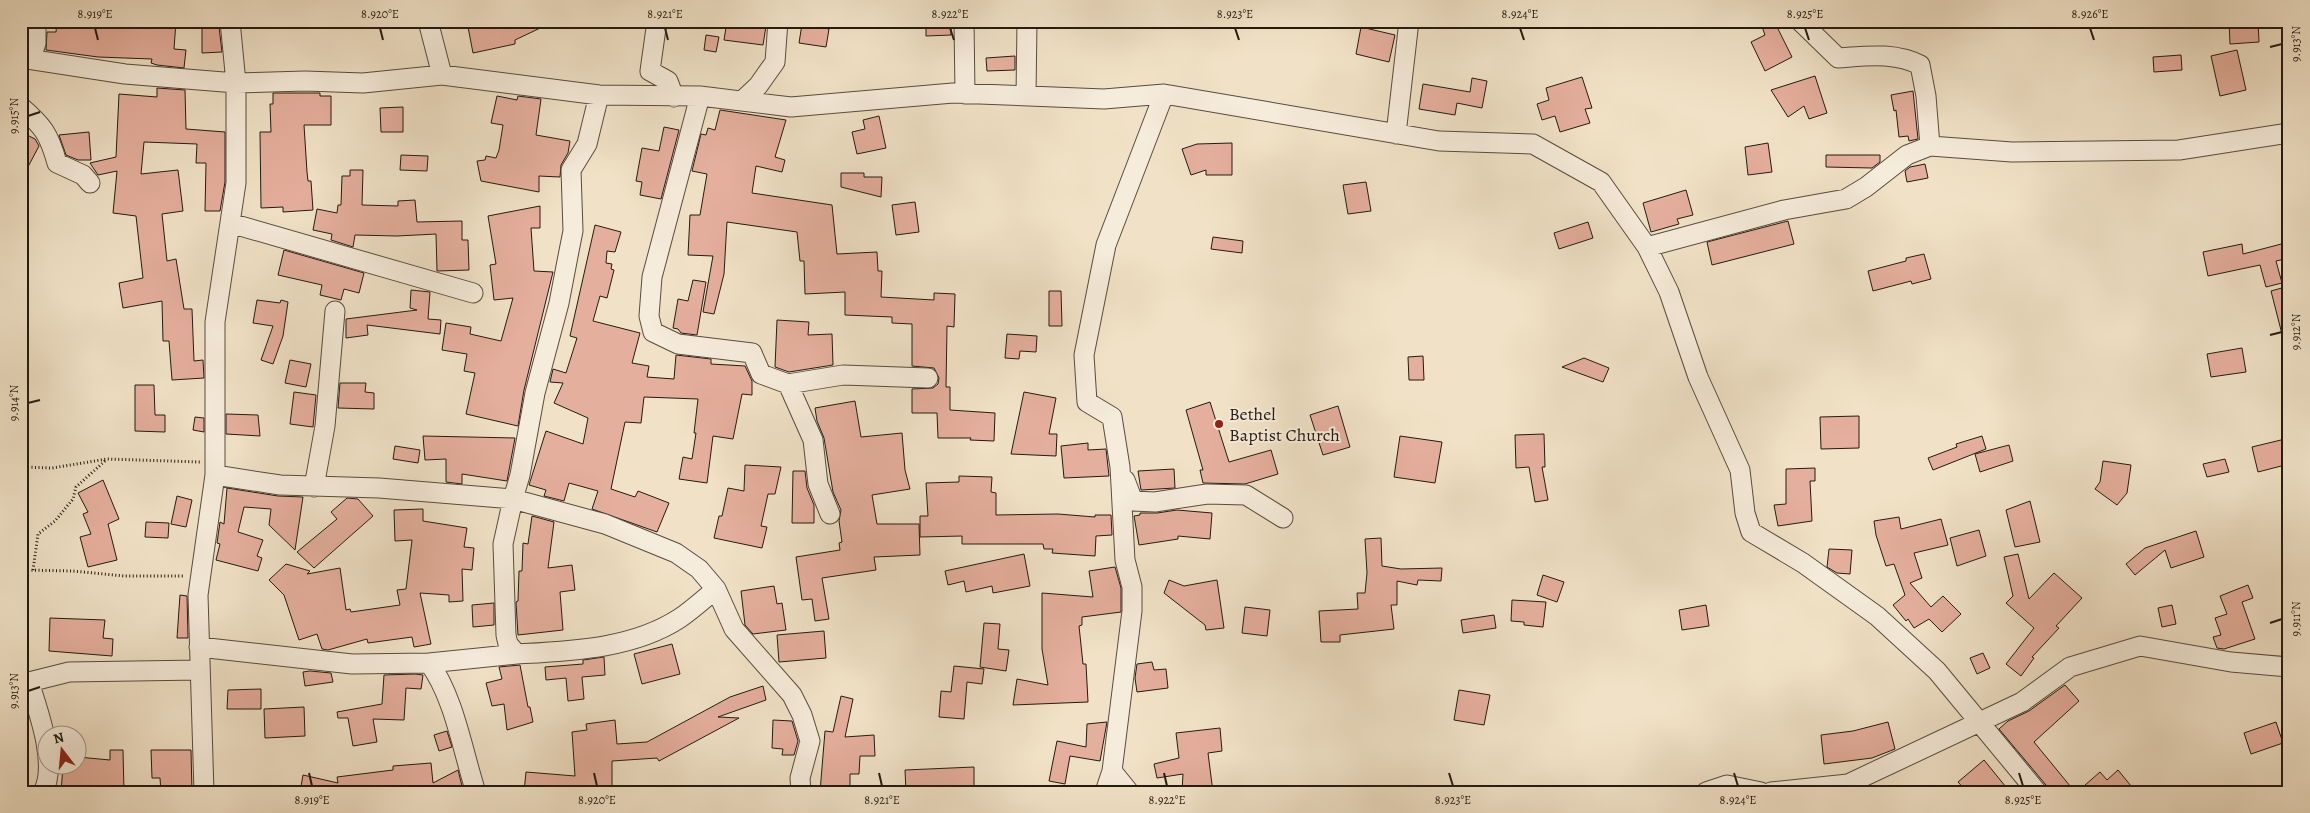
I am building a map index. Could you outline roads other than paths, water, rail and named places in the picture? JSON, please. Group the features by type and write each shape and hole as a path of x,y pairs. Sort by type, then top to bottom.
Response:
{"street":[{"path":"36,21 36,42 26,59 125,74 236,83 305,81 363,83 442,76 599,95 700,96 791,106 965,94 1104,99 1164,94 1439,141 1533,144 1601,182 1647,247 1669,292 1698,377 1740,470 1745,513 1751,532 1803,563 1877,616 1937,670 1978,723 2037,792"},
{"path":"204,792 198,595 215,469 215,322 236,182 236,83 230,21"},
{"path":"428,21 442,76"},
{"path":"657,21 650,70 668,81 674,97"},
{"path":"742,101 758,86 775,62 778,21"},
{"path":"964,21 965,94"},
{"path":"1026,96 1028,21"},
{"path":"1396,134 1409,21"},
{"path":"1800,21 1838,58 1879,56 1906,58 1920,66 1926,96 1930,146"},
{"path":"1105,792 1112,772 1132,611 1132,587 1125,560 1120,467 1112,417 1087,402 1084,356 1106,245 1164,94"},
{"path":"517,654 508,644 506,635 503,544 520,475 535,393 559,303 573,231 571,170 587,144 599,95"},
{"path":"700,96 652,277 649,316 653,332 678,344 752,353 761,374 788,384 842,375 928,378"},
{"path":"21,107 43,126 53,146 57,162 83,175 90,183"},
{"path":"1647,247 1784,210 1846,199 1866,187 1907,155 1930,146 2012,152 2178,150 2289,133"},
{"path":"230,222 473,293"},
{"path":"314,487 325,426 335,312"},
{"path":"788,384 813,440 818,484 830,514"},
{"path":"1120,467 1132,501 1155,502 1207,494 1246,494 1284,518"},
{"path":"215,469 280,485 379,488 513,499 605,524 676,553 699,569 716,589 734,629 792,695 802,715 810,742 800,778 801,792"},
{"path":"199,648 352,664 428,663 517,654 579,651 642,636 679,619 716,589"},
{"path":"1771,792 1816,789 1848,784 2022,702 2070,667 2140,646 2231,662 2289,667"},
{"path":"428,663 438,675 449,705 474,786 473,792"},
{"path":"43,792 48,784 47,743 25,683 69,672 200,670"},
{"path":"1112,772 1129,792"},
{"path":"1706,792 1726,784 1761,792"}],"place":[{"name":"Bethel Baptist Church","path":"1219,424"}]}
